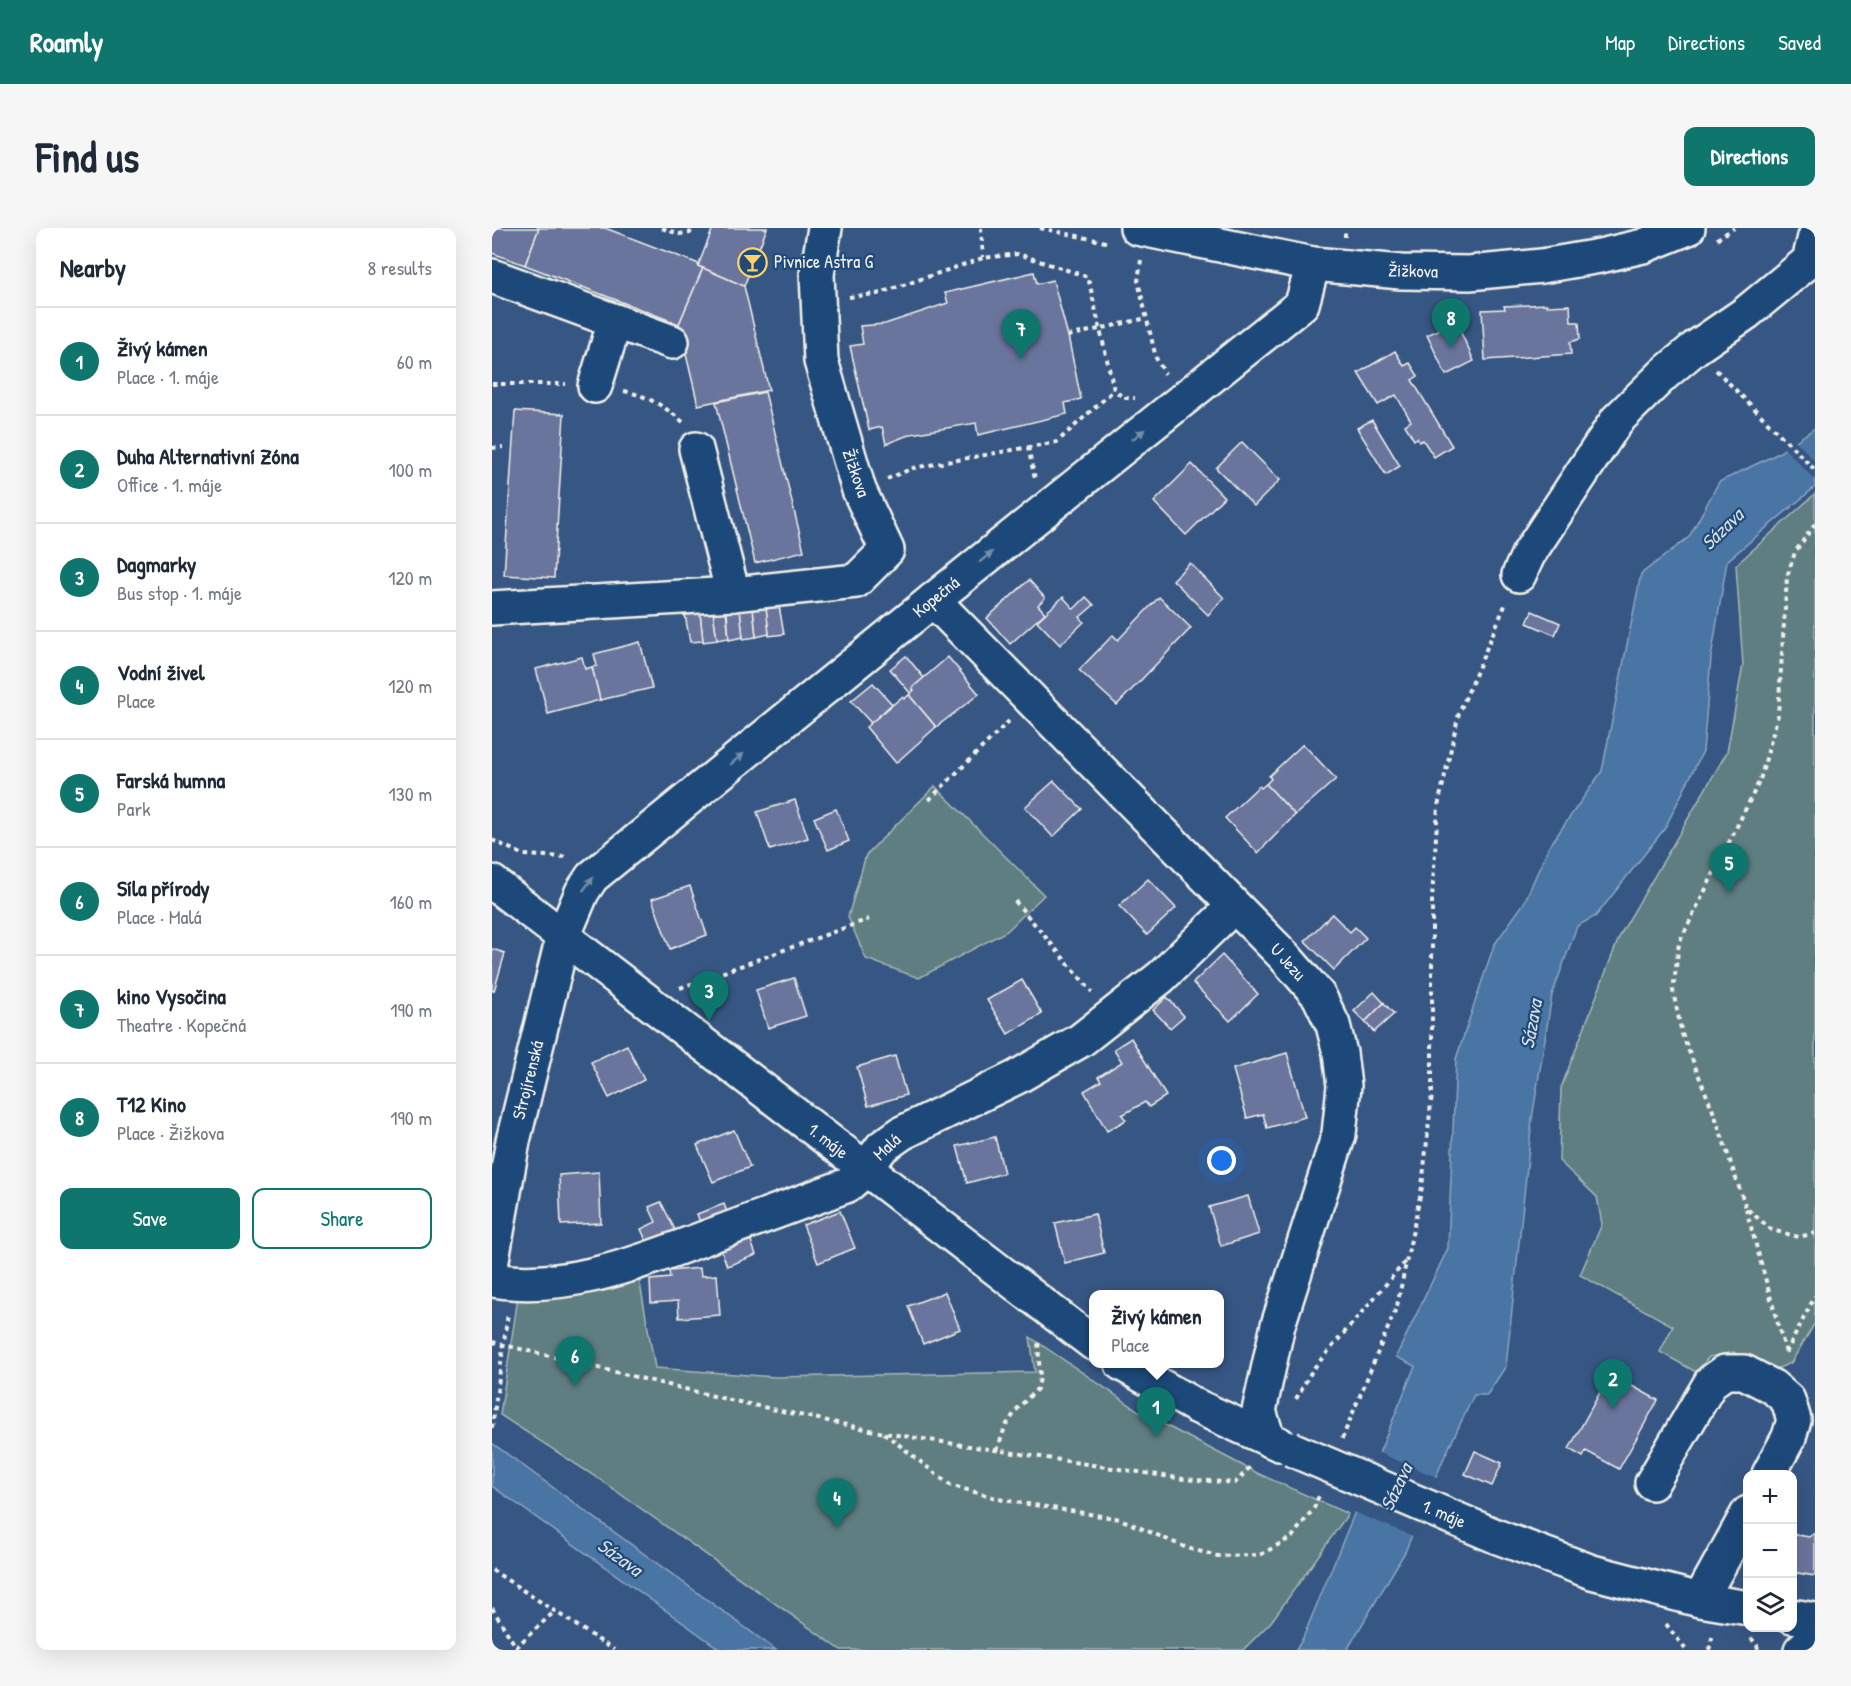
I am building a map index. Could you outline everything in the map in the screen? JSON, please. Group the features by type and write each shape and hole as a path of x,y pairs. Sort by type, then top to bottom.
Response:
{"street":[{"name":"Žižkova","path":"733,594 856,580 887,550 859,490 821,361 817,274 825,228"},
{"name":"Žižkova","path":"1133,241 1313,264 1401,272 1469,273 1600,256 1643,246 1688,228"},
{"path":"1519,575 1528,555 1617,420 1664,374 1695,348 1746,313 1809,261 1815,237"},
{"name":"Kopečná","path":"563,937 582,892 601,868 883,631 933,600 1302,304 1313,264"},
{"path":"492,276 672,342"},
{"path":"595,386 615,321"},
{"path":"492,608 733,594 696,449"},
{"name":"U Jezu","path":"933,600 1285,957 1319,996 1333,1025 1340,1053 1344,1086 1339,1134 1278,1325 1259,1411 1280,1444"},
{"name":"1. máje","path":"492,882 1089,1340"},
{"name":"Malá","path":"492,1280 511,1283 548,1283 584,1277 638,1263 848,1185 865,1170 882,1147 902,1133 1017,1077 1081,1040 1161,977 1234,906"},
{"name":"Strojírenská","path":"492,1260 503,1138 563,937"},
{"name":"1. máje","path":"1129,1368 1196,1406 1498,1537 1707,1613 1743,1621"},
{"path":"1652,1483 1711,1382 1725,1372 1744,1372 1773,1387 1788,1400 1794,1420 1789,1437 1770,1470"},
{"path":"1707,1613 1743,1524"},
{"path":"1797,1617 1815,1620"},
{"path":"1801,1650 1815,1638"}],"path":[{"path":"662,228 679,234 690,233 692,228"},
{"path":"981,228 983,258"},
{"path":"1040,228 1133,241 1138,281 1156,358"},
{"path":"819,300 877,294 983,258 1018,254 1088,277 1114,390 1057,442 913,468 859,490"},
{"path":"1068,336 1147,318"},
{"path":"1695,348 1815,470"},
{"path":"492,384 595,386 639,394 658,402 687,425 696,449"},
{"path":"492,447 503,447"},
{"path":"1028,447 1036,482"},
{"path":"1786,1353 1746,1208 1715,1116 1682,1034 1673,991 1679,943 1760,780 1778,715 1787,577 1795,552 1815,524"},
{"path":"929,800 1031,699"},
{"path":"492,840 524,855 575,856"},
{"path":"1015,901 1112,1015"},
{"path":"650,1004 677,989 869,919"},
{"path":"1746,1208 1772,1230 1799,1237 1815,1233"},
{"path":"1295,1400 1313,1369 1407,1260"},
{"path":"1773,1387 1786,1353 1815,1296"},
{"path":"997,1451 1005,1427 1018,1408 1037,1389 1040,1379 1037,1335"},
{"path":"492,1342 741,1402 884,1432 1184,1479 1235,1483 1255,1462 1280,1444"},
{"path":"492,1428 505,1345"},
{"path":"492,1571 614,1650"},
{"path":"492,1608 516,1647 554,1612"},
{"path":"1707,1613 1709,1650"},
{"path":"1660,1616 1686,1650"},
{"path":"1752,1632 1758,1650"}],"green space":[{"path":"1815,494 1815,1323 1791,1363 1769,1372 1734,1352 1709,1357 1696,1372 1660,1352 1673,1326 1580,1275 1602,1224 1597,1197 1559,1161 1561,1088 1620,935 1727,752 1743,665 1736,565"},
{"path":"935,786 1044,895 1007,931 919,978 866,959 848,917 866,855"},
{"path":"638,1272 655,1368 776,1377 1035,1372 1030,1337 1142,1413 1259,1474 1348,1514 1271,1622 1243,1650 841,1650 599,1479 500,1415 519,1291"}],"water":[{"name":"Sázava","path":"1815,428 1815,487 1727,561 1711,658 1703,751 1665,828 1596,916 1577,926 1552,995 1532,1119 1506,1366 1487,1395 1474,1395 1443,1460 1405,1552 1347,1650 1296,1650 1303,1638 1415,1366 1396,1357 1448,1248 1456,1059 1494,945 1524,903 1548,848 1602,771 1641,574 1689,537 1719,482 1777,454"},
{"name":"Sázava","path":"492,1443 776,1650 721,1650 492,1486"}],"pier":[{"path":"1794,439 1815,461 1815,480 1783,447"},
{"path":"1377,1452 1439,1478 1415,1537 1351,1511"}],"building":[{"path":"492,228 539,228 525,265 492,253"},
{"path":"539,228 605,228 699,264 698,266 703,268 679,324 525,265"},
{"path":"713,228 767,228 744,286 698,266"},
{"path":"703,268 744,286 769,390 698,405 679,324"},
{"path":"1034,272 1037,284 1053,280 1068,336 1081,399 1065,403 1067,414 978,435 976,423 911,434 886,444 882,427 869,430 850,346 863,344 860,326 885,324 948,303 945,293"},
{"path":"1547,304 1547,306 1570,305 1571,322 1579,322 1580,339 1570,342 1571,354 1485,360 1482,310 1505,309 1504,306"},
{"path":"1456,322 1474,361 1446,375 1427,335"},
{"path":"1395,351 1404,366 1410,363 1418,376 1412,380 1452,446 1434,457 1423,440 1419,442 1417,438 1414,440 1405,425 1411,421 1396,395 1378,405 1358,373"},
{"path":"765,392 804,551 755,563 716,402"},
{"path":"515,411 564,414 554,578 504,575"},
{"path":"1372,420 1400,466 1386,475 1357,428"},
{"path":"1242,442 1280,480 1254,506 1216,468"},
{"path":"1192,464 1224,497 1186,535 1154,502"},
{"path":"1190,563 1224,598 1208,615 1173,580"},
{"path":"1029,580 1045,598 1038,605 1045,613 1010,644 987,618"},
{"path":"1063,597 1074,609 1086,597 1094,605 1080,617 1084,622 1060,645 1037,621"},
{"path":"1159,597 1191,628 1117,705 1079,670 1113,635 1118,640"},
{"path":"779,606 784,634 769,636 766,609"},
{"path":"766,607 769,634 756,637 753,609"},
{"path":"753,609 756,637 743,639 740,611"},
{"path":"726,610 729,638 717,640 713,612"},
{"path":"740,610 743,637 729,640 727,612"},
{"path":"1532,611 1560,623 1555,635 1527,623"},
{"path":"713,612 717,640 703,642 700,614"},
{"path":"700,613 703,641 690,642 685,615"},
{"path":"640,642 652,688 600,700 592,667 597,666 594,654"},
{"path":"906,656 924,678 912,688 914,690 911,694 890,669"},
{"path":"582,657 585,669 592,667 600,700 548,714 536,669"},
{"path":"948,657 979,694 936,727 909,695 914,690 912,688"},
{"path":"873,683 892,704 871,723 851,701"},
{"path":"909,695 936,727 896,763 866,727 902,697 904,699"},
{"path":"1303,744 1336,779 1295,815 1266,784 1271,779 1269,776"},
{"path":"1054,781 1082,809 1053,837 1025,807"},
{"path":"1266,784 1295,815 1258,853 1225,818 1259,786 1261,788"},
{"path":"795,800 808,838 770,850 757,812"},
{"path":"836,809 849,841 828,850 814,818"},
{"path":"1148,879 1176,908 1147,935 1119,906"},
{"path":"690,886 707,935 670,949 652,899"},
{"path":"1332,914 1350,932 1355,927 1366,938 1334,970 1305,941"},
{"path":"492,949 505,953 494,991 492,991"},
{"path":"1222,955 1258,994 1230,1021 1193,983"},
{"path":"794,978 806,1016 768,1028 756,990"},
{"path":"1022,980 1042,1014 1008,1034 987,1000"},
{"path":"1374,992 1384,1003 1365,1022 1354,1011"},
{"path":"1167,997 1184,1016 1170,1028 1153,1010"},
{"path":"1384,1003 1394,1014 1374,1032 1365,1022"},
{"path":"1131,1038 1166,1096 1149,1107 1145,1102 1122,1115 1126,1120 1107,1131 1084,1091 1101,1081 1098,1077 1122,1062 1114,1049"},
{"path":"627,1045 644,1080 609,1098 591,1062"},
{"path":"1287,1053 1305,1117 1267,1128 1263,1114 1247,1118 1233,1069"},
{"path":"895,1056 906,1095 868,1106 857,1067"},
{"path":"734,1130 750,1167 713,1182 697,1145"},
{"path":"995,1137 1004,1173 967,1183 957,1146"},
{"path":"599,1172 601,1223 561,1225 559,1175"},
{"path":"1248,1196 1259,1234 1221,1246 1209,1207"},
{"path":"661,1202 677,1234 649,1247 641,1229 656,1222 649,1207"},
{"path":"724,1204 730,1221 703,1231 697,1214"},
{"path":"840,1211 855,1248 818,1263 803,1225"},
{"path":"1095,1214 1104,1253 1065,1263 1055,1223"},
{"path":"747,1230 756,1255 727,1266 718,1241"},
{"path":"700,1268 701,1276 717,1275 720,1315 679,1318 678,1301 651,1303 650,1280 670,1278 669,1271"},
{"path":"945,1292 960,1329 923,1344 908,1306"},
{"path":"1610,1374 1658,1400 1619,1469 1586,1451 1583,1457 1569,1449"},
{"path":"1475,1451 1502,1463 1492,1486 1465,1474"},
{"path":"1815,1533 1815,1576 1797,1573 1797,1535 1809,1537"}],"place":[{"name":"Pivnice Astra G","path":"753,262"},
{"name":"T12 Kino","path":"1451,348"},
{"name":"kino Vysočina","path":"1021,359"},
{"name":"Farská humna","path":"1729,893"},
{"name":"Dagmarky","path":"709,1021"},
{"name":"Síla přírody","path":"575,1386"},
{"name":"Duha Alternativní Zóna","path":"1613,1409"},
{"name":"Živý kámen","path":"1156,1437"},
{"name":"Vodní živel","path":"837,1528"}]}
